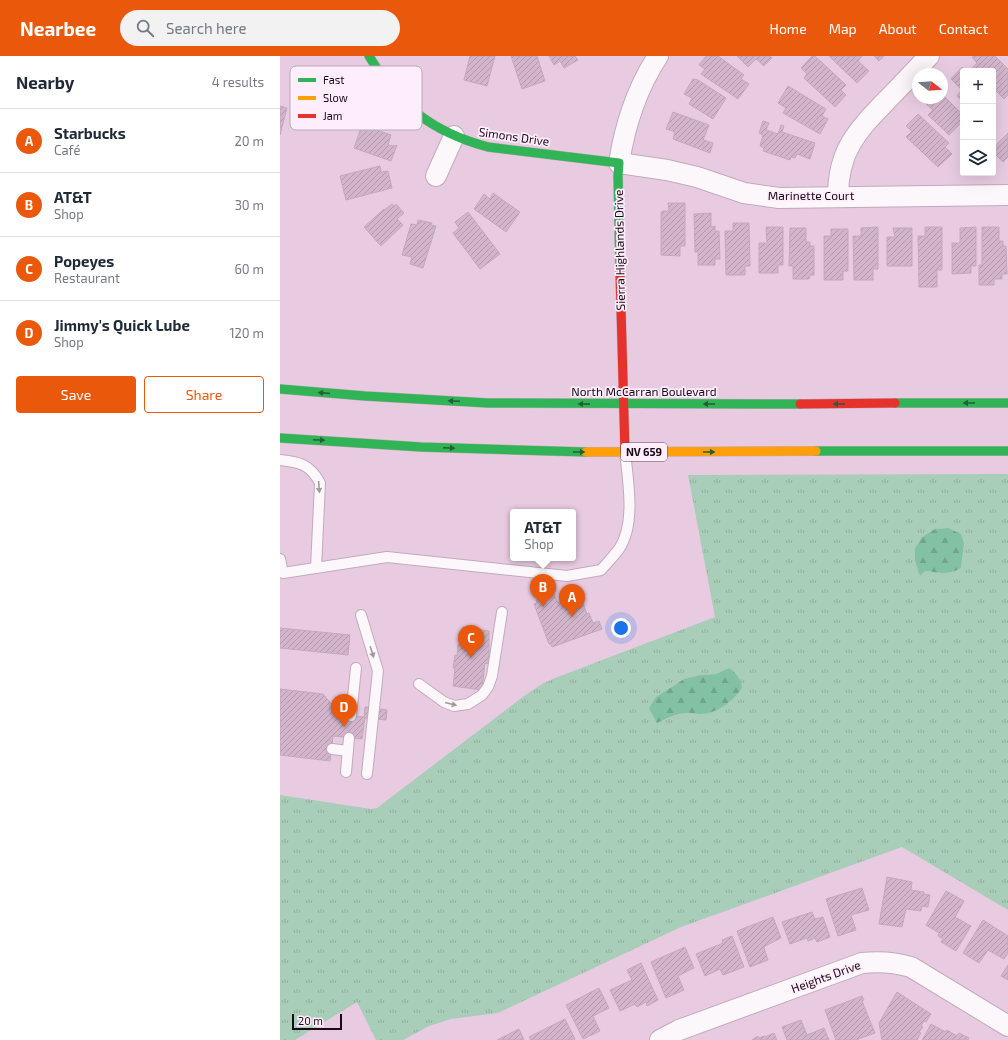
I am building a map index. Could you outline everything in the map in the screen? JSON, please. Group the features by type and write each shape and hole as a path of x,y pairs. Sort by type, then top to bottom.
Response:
{"main road":[{"name":"Simons Drive","path":"369,56 375,66"},
{"name":"Simons Drive","path":"422,117 431,124 454,136 488,147 619,163"},
{"name":"Sierra Highlands Drive","path":"619,163 618,176 625,452"},
{"name":"North McCarran Boulevard","path":"280,389 364,396 488,403 1008,403"},
{"name":"NV 659","path":"280,438 509,451 1008,451"}],"street":[{"name":"Sierra Highlands Drive","path":"619,163 629,118 647,75 658,56"},
{"path":"838,196 838,181 841,165 854,137 866,122 930,56"},
{"path":"436,176 454,136"},
{"name":"Marinette Court","path":"619,163 680,173 728,189 779,198 838,196 1008,195"},
{"name":"Heights Drive","path":"660,1040 679,1030 862,963 878,961 894,962 911,967 1008,1026"}],"lane":[{"path":"280,559 283,573 387,556 567,576 601,570 620,548 626,533 629,519 629,497 625,452"},
{"path":"280,460 299,462 306,466 316,476 320,483 316,568"},
{"path":"419,684 444,702 454,706 468,704 482,695 488,687 492,676 502,612"},
{"path":"361,615 378,671 367,774"},
{"path":"351,716 356,668"},
{"path":"346,772 349,738"},
{"path":"332,749 348,751"}],"green space":[{"path":"1008,474 1008,910 902,847 681,927 498,1013 451,1019 429,1026 403,1040 376,1040 357,1002 295,1040 280,1040 280,795 371,809 377,808 524,696 542,684 715,617 688,475","holes":["948,528 964,544 961,568 948,573 925,571 920,576 915,561 915,548 922,537 935,529","729,668 730,702 714,711 699,714 686,712 657,723 656,697 684,679 700,675 716,674"]},
{"path":"948,528 961,534 964,544 961,568 948,573 925,571 920,576 915,561 915,548 922,537 935,529"},
{"path":"729,668 738,676 742,688 734,698 724,706 712,712 699,714 679,714 657,723 649,708 656,697 684,679 700,675 716,674"}],"building":[{"path":"470,56 495,56 487,86 464,80"},
{"path":"511,56 537,56 545,81 522,89"},
{"path":"549,56 575,56 578,60 564,68 560,61 554,65"},
{"path":"706,56 718,56 744,75 741,79 749,84 738,99 701,74 705,69 699,65"},
{"path":"737,56 770,56 772,58 764,66 756,59 748,67"},
{"path":"812,56 815,56 846,85 841,90 846,95 835,107 804,78 807,74 801,68"},
{"path":"829,56 862,56 858,61 869,71 857,83"},
{"path":"874,56 884,56 879,61"},
{"path":"995,56 1008,69 1008,95 1004,99 996,91 996,68 972,68 977,63 972,57"},
{"path":"960,69 960,88 951,79"},
{"path":"693,79 698,80 726,98 713,119 689,104 692,98 684,94"},
{"path":"788,86 826,109 822,116 828,119 820,134 783,113 786,108 778,103"},
{"path":"948,100 960,112 960,124 949,135 928,115 933,110 926,104 948,104"},
{"path":"280,106 287,108 280,135"},
{"path":"673,112 709,125 703,140 713,143 710,153 673,139 675,132 666,129"},
{"path":"918,114 949,143 945,147 952,154 938,167 906,137 912,131 906,126"},
{"path":"763,121 769,123 766,130 778,134 781,125 784,126 782,132 815,143 810,159 797,154 795,158 791,157 790,160 763,151 764,148 760,146 763,135 759,133"},
{"path":"360,130 376,130 391,135 388,145 397,145 391,161 354,148"},
{"path":"1008,133 1008,157 1003,162 996,155 996,145"},
{"path":"380,166 381,172 388,171 392,188 346,200 340,176"},
{"path":"493,193 520,212 506,232 474,209 484,194 490,199"},
{"path":"668,203 685,203 685,246 680,246 680,256 661,255 661,213 662,211 669,211"},
{"path":"392,204 394,206 396,204 404,213 397,219 403,225 381,246 364,227 384,209"},
{"path":"468,212 500,254 480,269 453,233 459,228 455,222"},
{"path":"711,213 711,227 715,226 715,231 719,231 720,259 715,259 715,265 698,265 698,252 695,252 694,214"},
{"path":"418,220 432,223 431,225 436,226 423,268 410,264 412,257 402,255 411,224 417,225"},
{"path":"733,223 749,223 750,266 745,266 745,275 726,275 725,231 733,231"},
{"path":"766,227 783,227 783,265 778,265 778,273 759,273 759,243 767,243"},
{"path":"878,227 878,269 873,269 873,280 854,280 853,236 861,236 861,228"},
{"path":"925,227 942,227 942,270 937,270 937,287 919,287 918,236 925,236"},
{"path":"976,227 976,266 971,266 971,273 952,274 952,243 960,243 960,228"},
{"path":"982,227 999,227 999,241 1003,241 1003,246 1006,246 1007,274 1002,274 1002,279 994,279 994,285 979,285 979,265 982,265"},
{"path":"790,228 806,228 806,242 810,242 810,246 814,246 814,275 810,275 809,279 793,279 793,266 789,266"},
{"path":"893,228 912,228 912,266 887,266 887,237 895,237"},
{"path":"831,229 848,229 848,271 843,271 843,280 824,280 824,236 831,236"},
{"path":"554,594 558,603 580,595 587,614 589,613 593,623 599,621 602,629 552,647 551,644 549,644 534,604 537,603 536,600"},
{"path":"463,627 489,631 489,657 491,657 490,664 485,663 482,690 453,686 455,655 457,656 458,645 462,636"},
{"path":"280,628 350,635 348,655 280,648"},
{"path":"280,689 323,694 333,706 332,714 365,717 362,739 333,736 330,761 280,755"},
{"path":"365,707 387,710 386,720 364,718"},
{"path":"887,877 912,882 911,890 924,892 924,894 930,895 928,907 922,906 921,911 906,909 902,927 879,924"},
{"path":"862,888 869,910 851,915 856,930 838,936 826,899"},
{"path":"946,891 964,901 955,917 971,926 956,951 941,942 942,940 945,942 946,941 938,936 939,933 926,925"},
{"path":"812,912 815,919 823,917 830,937 817,942 815,938 808,941 807,938 790,944 782,922"},
{"path":"773,917 781,938 765,946 764,948 768,960 750,967 737,931"},
{"path":"983,920 1008,936 1008,953 1004,959 988,950 979,963 963,953"},
{"path":"732,936 744,967 723,975 720,969 705,976 696,954 723,943 722,940"},
{"path":"685,947 694,968 678,976 684,990 666,998 651,962"},
{"path":"641,963 658,1000 647,1006 646,1002 637,1007 635,1004 620,1011 610,990 632,980 627,970"},
{"path":"1008,965 1008,980 1001,976"},
{"path":"599,988 609,1008 593,1016 600,1031 583,1039 566,1005"},
{"path":"897,992 931,1014 926,1022 924,1021 921,1026 923,1027 919,1032 921,1033 917,1040 882,1040 879,1023"},
{"path":"862,996 864,1000 862,1001 875,1033 856,1040 836,1040 825,1010"},
{"path":"565,1019 575,1039 573,1040 531,1040 529,1037"},
{"path":"801,1020 807,1035 824,1028 829,1040 787,1040 782,1027"},
{"path":"931,1024 946,1032 947,1030 957,1036 959,1033 969,1038 968,1040 922,1040"},
{"path":"519,1029 524,1040 497,1040"},
{"path":"774,1033 777,1040 752,1040 758,1036 758,1038 765,1037"}],"traffic: fast":[{"path":"369,56 375,66"},
{"path":"422,117 450,133 468,141 488,147 619,163 620,273"},
{"path":"280,389 365,396 488,403 800,404"},
{"path":"895,403 1008,403"},
{"path":"280,438 421,447 586,452"},
{"path":"816,451 1008,451"}],"traffic: slow":[{"path":"586,452 816,451"}],"traffic: jam":[{"path":"620,273 625,452"},
{"path":"800,404 895,403"}],"place":[{"name":"AT&T","path":"543,607"},
{"name":"Starbucks","path":"572,617"},
{"name":"Popeyes","path":"471,658"},
{"name":"Jimmy's Quick Lube","path":"344,727"}]}
